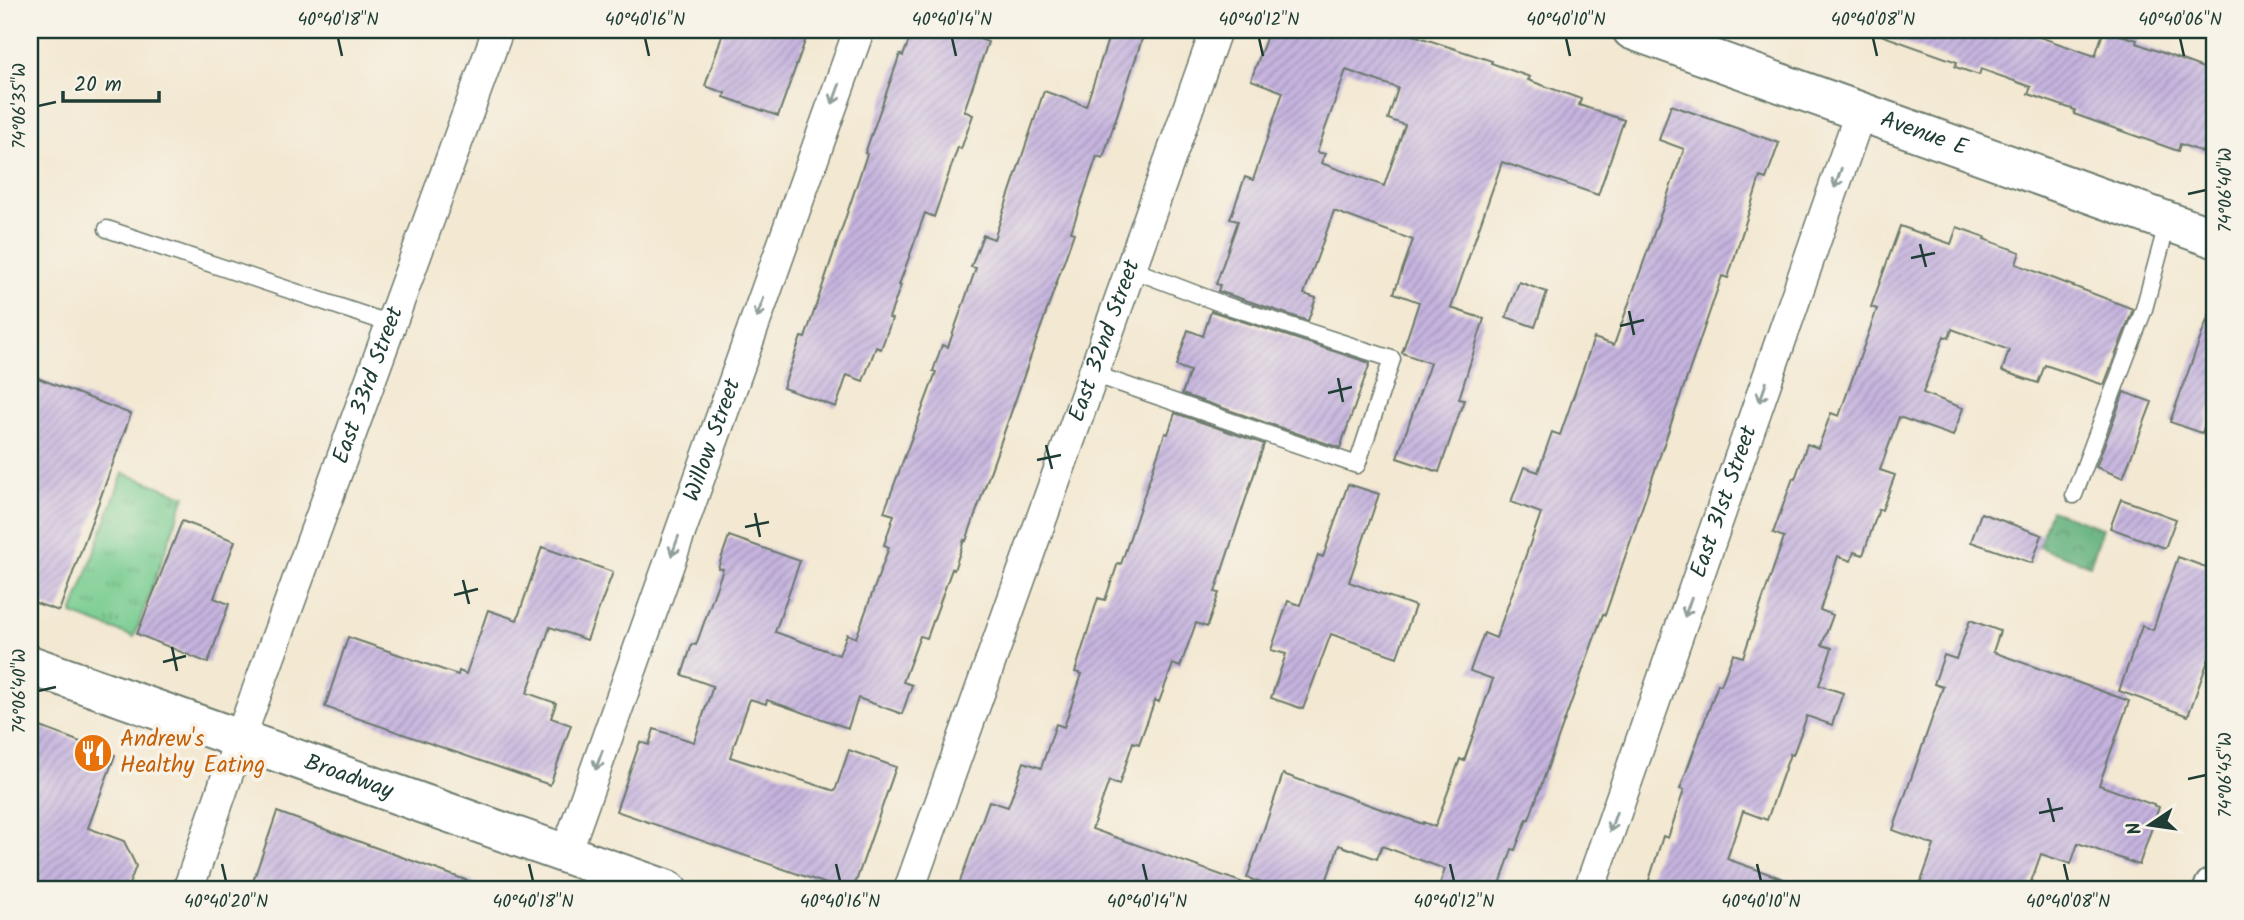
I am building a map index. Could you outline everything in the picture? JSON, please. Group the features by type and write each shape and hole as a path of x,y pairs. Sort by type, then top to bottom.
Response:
{"street":[{"name":"East 33rd Street","path":"188,890 239,741 498,30"},
{"name":"Willow Street","path":"566,853 859,30"},
{"name":"East 32nd Street","path":"909,890 1216,30"},
{"name":"Avenue E","path":"1632,30 2214,238"},
{"name":"East 31st Street","path":"1589,890 1860,113"},
{"name":"Broadway","path":"30,665 239,741 668,890"}],"lane":[{"path":"2074,495 2144,309 2168,221"},
{"path":"107,229 391,324"},
{"path":"1093,374 1357,465 1392,359 1225,305 1131,269"}],"green space":[{"path":"123,473 185,496 134,637 72,614"},
{"path":"2051,510 2103,528 2090,565 2038,547"}],"building":[{"path":"724,30 809,30 778,116 724,97 725,93 705,86"},
{"path":"913,30 953,30 988,42 964,111 973,115 961,149 958,147 934,217 925,213 899,285 889,318 892,319 881,349 876,347 863,381 847,375 836,407 783,388 801,337 805,338 900,54 903,56"},
{"path":"1111,30 1145,30 1103,158 1097,156 1071,232 1074,233 966,541 964,540 954,570 952,569 927,638 920,636 903,682 912,685 902,714 858,698 848,728 767,700 766,704 750,699 730,757 835,791 849,750 896,767 853,890 844,890 616,811 640,742 649,745 654,729 694,742 713,686 682,675 692,644 696,645 723,569 718,568 729,536 800,561 775,632 839,655 847,634 856,638 889,547 884,545 894,515 884,512 936,372 933,371 942,345 948,347 976,268 971,267 983,235 994,239 1044,91 1086,106"},
{"path":"1269,30 1398,30 1492,61 1491,63 1530,77 1528,80 1581,99 1579,105 1624,120 1598,195 1502,162 1451,308 1484,319 1459,399 1464,400 1439,472 1397,458 1430,363 1402,353 1419,302 1394,293 1413,240 1334,211 1304,294 1316,298 1308,321 1218,291 1220,285 1216,284 1238,221 1230,219 1245,177 1253,180 1283,92 1251,80","holes":["1346,70 1398,88 1388,119 1405,125 1384,186 1321,163 1325,154 1317,152"]},
{"path":"1876,30 2019,30 2095,56 2104,30 2137,40 2136,43 2214,72 2214,156 2180,144 2178,151 2074,114 2075,110 2028,94 2031,87 1981,69 1979,75 1955,67 1957,62 1875,33"},
{"path":"1671,105 1779,143 1766,179 1760,177 1728,278 1722,276 1605,615 1603,614 1529,819 1515,850 1512,849 1498,890 1438,890 1445,869 1382,846 1377,859 1339,845 1323,890 1281,890 1247,878 1283,774 1435,827 1460,759 1464,761 1493,679 1470,671 1484,633 1496,638 1541,513 1511,502 1524,467 1538,472 1552,432 1560,435 1594,338 1614,345 1684,149 1659,140"},
{"path":"1900,226 1951,244 1957,227 2020,252 2016,264 2133,309 2104,385 2045,365 2038,383 2002,371 2009,350 1952,329 1949,338 1944,336 1923,393 1963,408 1953,436 1899,417 1880,470 1895,475 1882,510 1879,509 1863,555 1854,552 1851,561 1838,556 1820,610 1833,615 1822,645 1832,648 1819,685 1843,693 1832,725 1807,716 1793,755 1790,754 1767,820 1743,811 1727,859 1806,887 1805,890 1646,890 1663,836 1668,838 1684,790 1680,789 1718,684 1721,685 1733,654 1743,657 1784,537 1773,533 1793,478 1795,479 1807,444 1818,448 1831,413 1839,416 1877,309 1871,307"},
{"path":"1519,282 1547,292 1535,327 1506,317"},
{"path":"2211,309 2214,309 2214,399 2202,433 2170,422"},
{"path":"1211,311 1370,363 1340,448 1182,394 1190,371 1176,366 1188,330 1203,336"},
{"path":"30,375 131,414 59,611 30,601"},
{"path":"2124,392 2152,402 2123,478 2096,467"},
{"path":"1175,413 1264,444 1215,592 1219,593 1207,627 1196,623 1180,667 1173,664 1159,702 1155,700 1139,744 1133,742 1119,785 1109,781 1092,829 1255,887 1254,890 957,890 989,801 1008,807 1024,762 1041,768 1056,724 1064,727 1082,674 1075,672 1098,598 1105,600 1118,563 1121,564 1165,433 1168,434"},
{"path":"1348,484 1379,494 1349,582 1415,606 1397,657 1331,634 1303,709 1271,698 1286,654 1271,650 1288,601 1300,605 1318,555 1323,557"},
{"path":"2121,499 2176,519 2165,548 2110,528"},
{"path":"1981,513 2042,535 2032,563 1971,542"},
{"path":"182,521 235,541 214,598 229,604 208,663 137,634"},
{"path":"542,547 613,572 587,640 550,627 527,693 556,703 551,718 571,725 550,785 325,707 348,637 458,675 459,671 466,674 488,610 517,620"},
{"path":"2178,557 2214,570 2214,644 2188,716 2119,691 2142,626 2153,630"},
{"path":"1970,620 2000,631 1993,652 2129,701 2099,785 2159,807 2139,865 2078,843 2071,864 2041,854 2028,890 1918,890 1934,845 1893,830 1943,687 1934,684 1944,655 1956,659"},
{"path":"30,723 115,755 88,828 124,841 136,866 127,890 30,890"},
{"path":"277,812 485,887 485,890 250,890"}],"place":[{"name":"Andrew's Healthy Eating","path":"93,753"}]}
